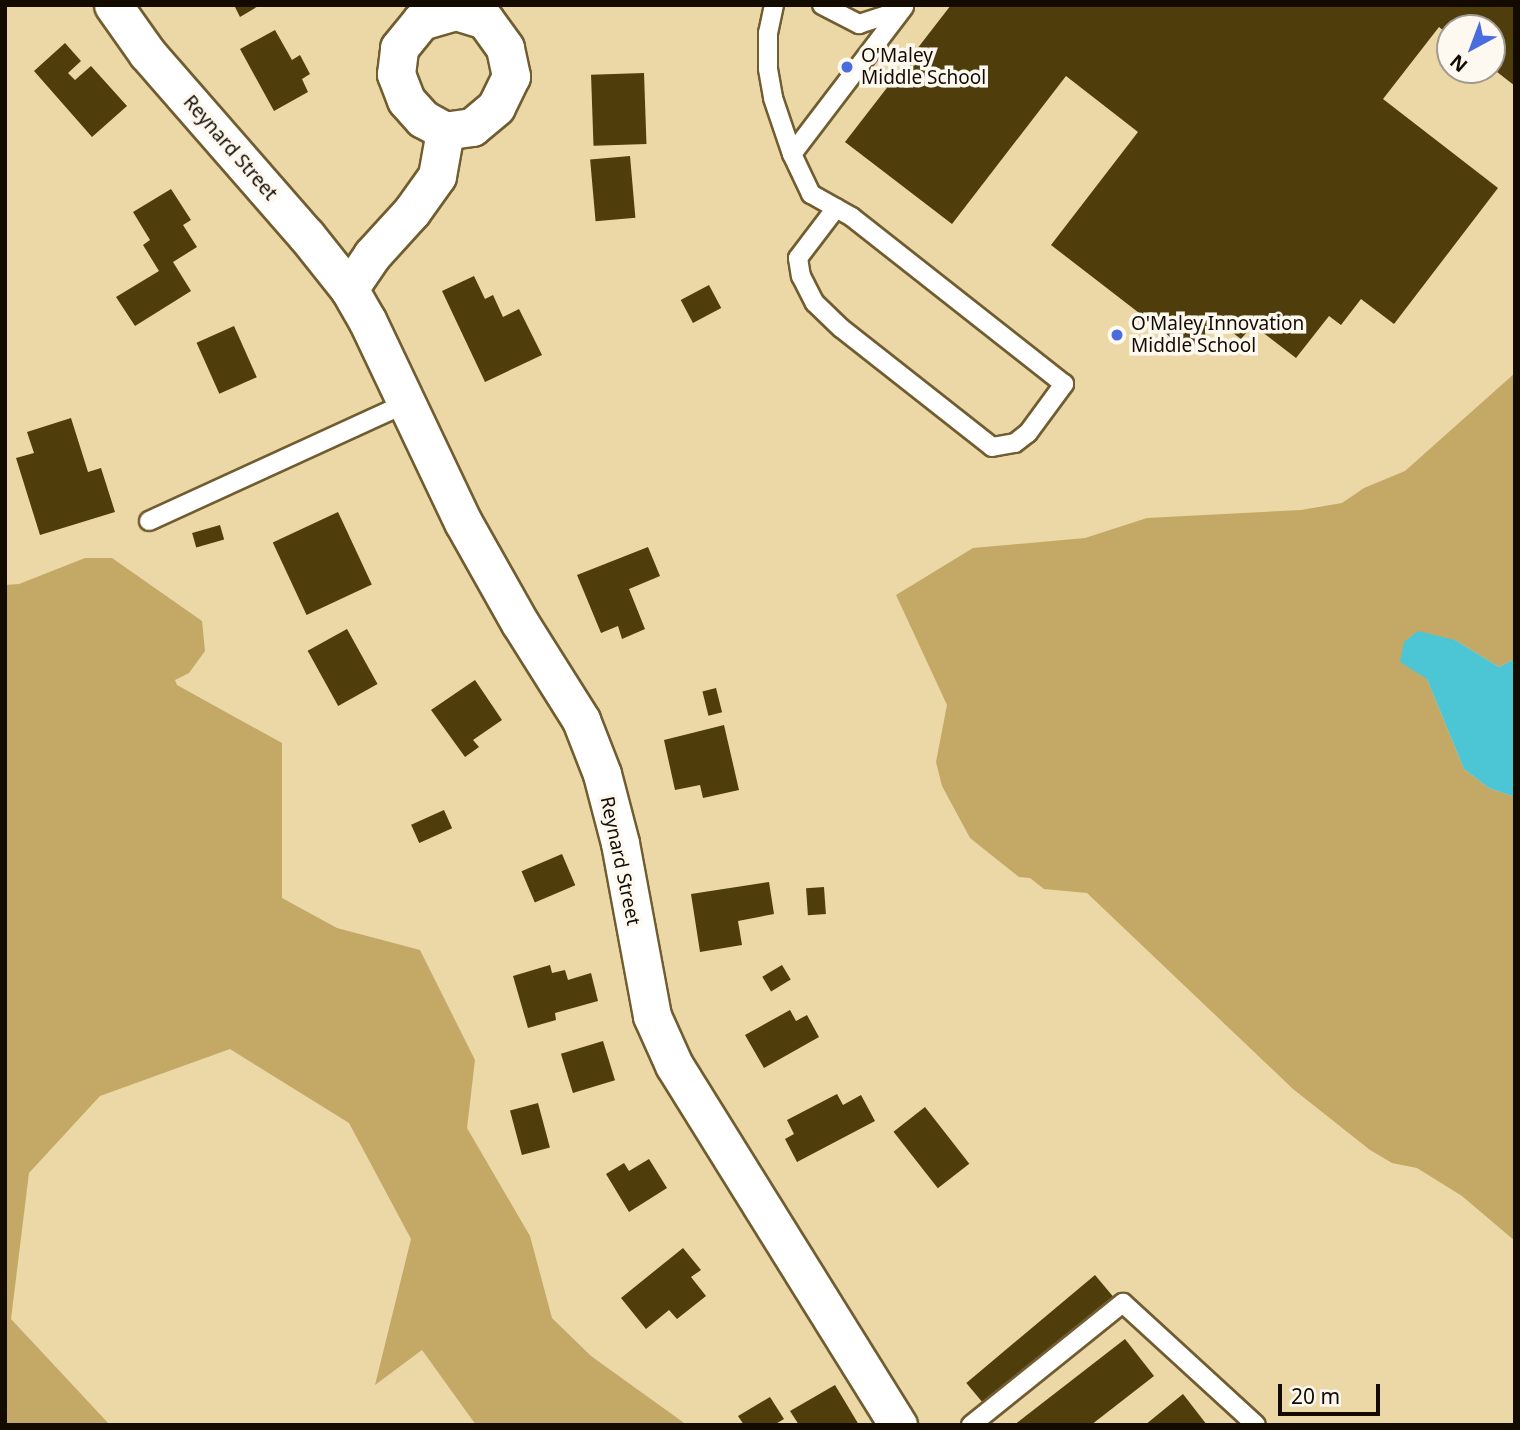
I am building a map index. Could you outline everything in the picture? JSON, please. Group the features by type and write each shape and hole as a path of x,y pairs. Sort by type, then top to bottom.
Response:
{"street":[{"name":"Reynard Street","path":"113,5 147,53 306,235 349,289 385,355 463,522 520,623 581,720 602,774 620,843 652,1016 674,1065 898,1425"},
{"path":"349,289 372,256 412,211 436,176 446,131"}],"lane":[{"path":"774,5 768,33 768,69 773,98 792,154 811,194 836,208 852,217 1064,384 1028,433 1015,443 992,447 841,328 815,303 801,276 798,258 836,208"},
{"path":"822,5 859,24 891,16 905,6"},
{"path":"792,154 905,6"},
{"path":"149,521 407,403"},
{"path":"971,1425 1123,1303 1256,1425"}],"shaded area":[{"path":"1515,373 1515,659 1499,667 1455,640 1427,679 1464,769 1489,788 1515,797 1515,1241 1462,1196 1417,1168 1392,1163 1370,1150 1293,1089 1087,893 1044,889 1030,878 1019,877 970,838 942,786 936,762 947,705 896,595 973,548 1085,538 1147,518 1301,510 1342,503 1364,488 1405,471"},
{"path":"85,558 112,558 202,621 205,651 189,673 175,680 177,685 282,743 282,898 337,928 420,950 475,1060 467,1128 530,1236 552,1318 591,1356 687,1425 476,1425 422,1350 375,1385 411,1239 349,1123 230,1049 100,1096 29,1173 11,1319 110,1425 5,1425 5,585 19,584"}],"water":[{"path":"1418,631 1455,640 1499,667 1515,659 1515,797 1489,788 1464,769 1427,679 1400,662 1404,642"}],"building":[{"path":"234,5 260,5 240,17"},
{"path":"951,5 1515,5 1515,86 1506,79 1506,14 1436,14 1436,31 1383,99 1498,188 1394,324 1361,299 1341,325 1329,316 1296,358 1253,325 1241,339 1216,320 1191,353 1051,245 1138,132 1066,76 952,224 845,142"},
{"path":"275,30 292,60 300,55 310,74 302,79 308,92 274,111 240,49"},
{"path":"65,43 81,61 68,73 75,80 91,66 127,106 92,137 34,71"},
{"path":"644,73 646,144 594,146 591,75"},
{"path":"630,156 635,218 596,221 590,159"},
{"path":"171,189 191,220 183,225 197,247 173,262 191,291 135,326 116,297 159,271 143,245 150,240 133,212"},
{"path":"474,276 485,299 493,295 503,317 519,309 542,355 485,382 442,291"},
{"path":"709,285 721,308 693,323 681,300"},
{"path":"234,326 257,377 219,394 197,343"},
{"path":"71,418 88,472 101,468 115,512 40,535 16,458 34,453 27,432"},
{"path":"338,512 372,585 307,615 273,542"},
{"path":"220,525 224,539 196,547 192,533"},
{"path":"648,547 660,576 629,589 645,629 622,639 618,626 601,633 577,575"},
{"path":"347,629 378,684 338,706 308,651"},
{"path":"475,680 502,720 473,740 479,747 465,757 431,710"},
{"path":"716,688 722,712 708,716 702,691"},
{"path":"724,725 739,790 703,798 700,785 675,790 664,740"},
{"path":"444,810 452,828 419,843 411,825"},
{"path":"562,854 575,885 535,902 521,871"},
{"path":"769,882 774,914 738,921 742,945 700,952 691,894"},
{"path":"824,887 826,914 808,915 806,888"},
{"path":"550,965 552,973 565,970 568,980 591,973 598,1001 555,1013 556,1020 528,1028 513,976"},
{"path":"782,965 791,980 771,991 762,977"},
{"path":"790,1010 796,1021 807,1015 819,1037 764,1068 745,1035"},
{"path":"603,1041 615,1080 573,1093 561,1054"},
{"path":"837,1094 843,1105 861,1095 875,1121 797,1162 785,1139 794,1134 787,1120"},
{"path":"538,1103 550,1147 522,1155 510,1111"},
{"path":"925,1107 969,1164 938,1188 893,1132"},
{"path":"649,1159 667,1188 629,1212 606,1174 624,1163 629,1171"},
{"path":"683,1248 701,1270 691,1277 706,1296 677,1319 669,1310 646,1329 621,1298"},
{"path":"1095,1275 1114,1298 986,1406 966,1383"},
{"path":"1125,1339 1154,1376 1091,1425 1014,1425"},
{"path":"835,1385 859,1425 799,1425 790,1411"},
{"path":"1183,1394 1207,1425 1145,1425"},
{"path":"770,1397 784,1419 774,1425 744,1425 738,1416"}],"place":[{"name":"O'Maley Middle School","path":"847,67"},
{"name":"O'Maley Innovation Middle School","path":"1117,335"}]}
